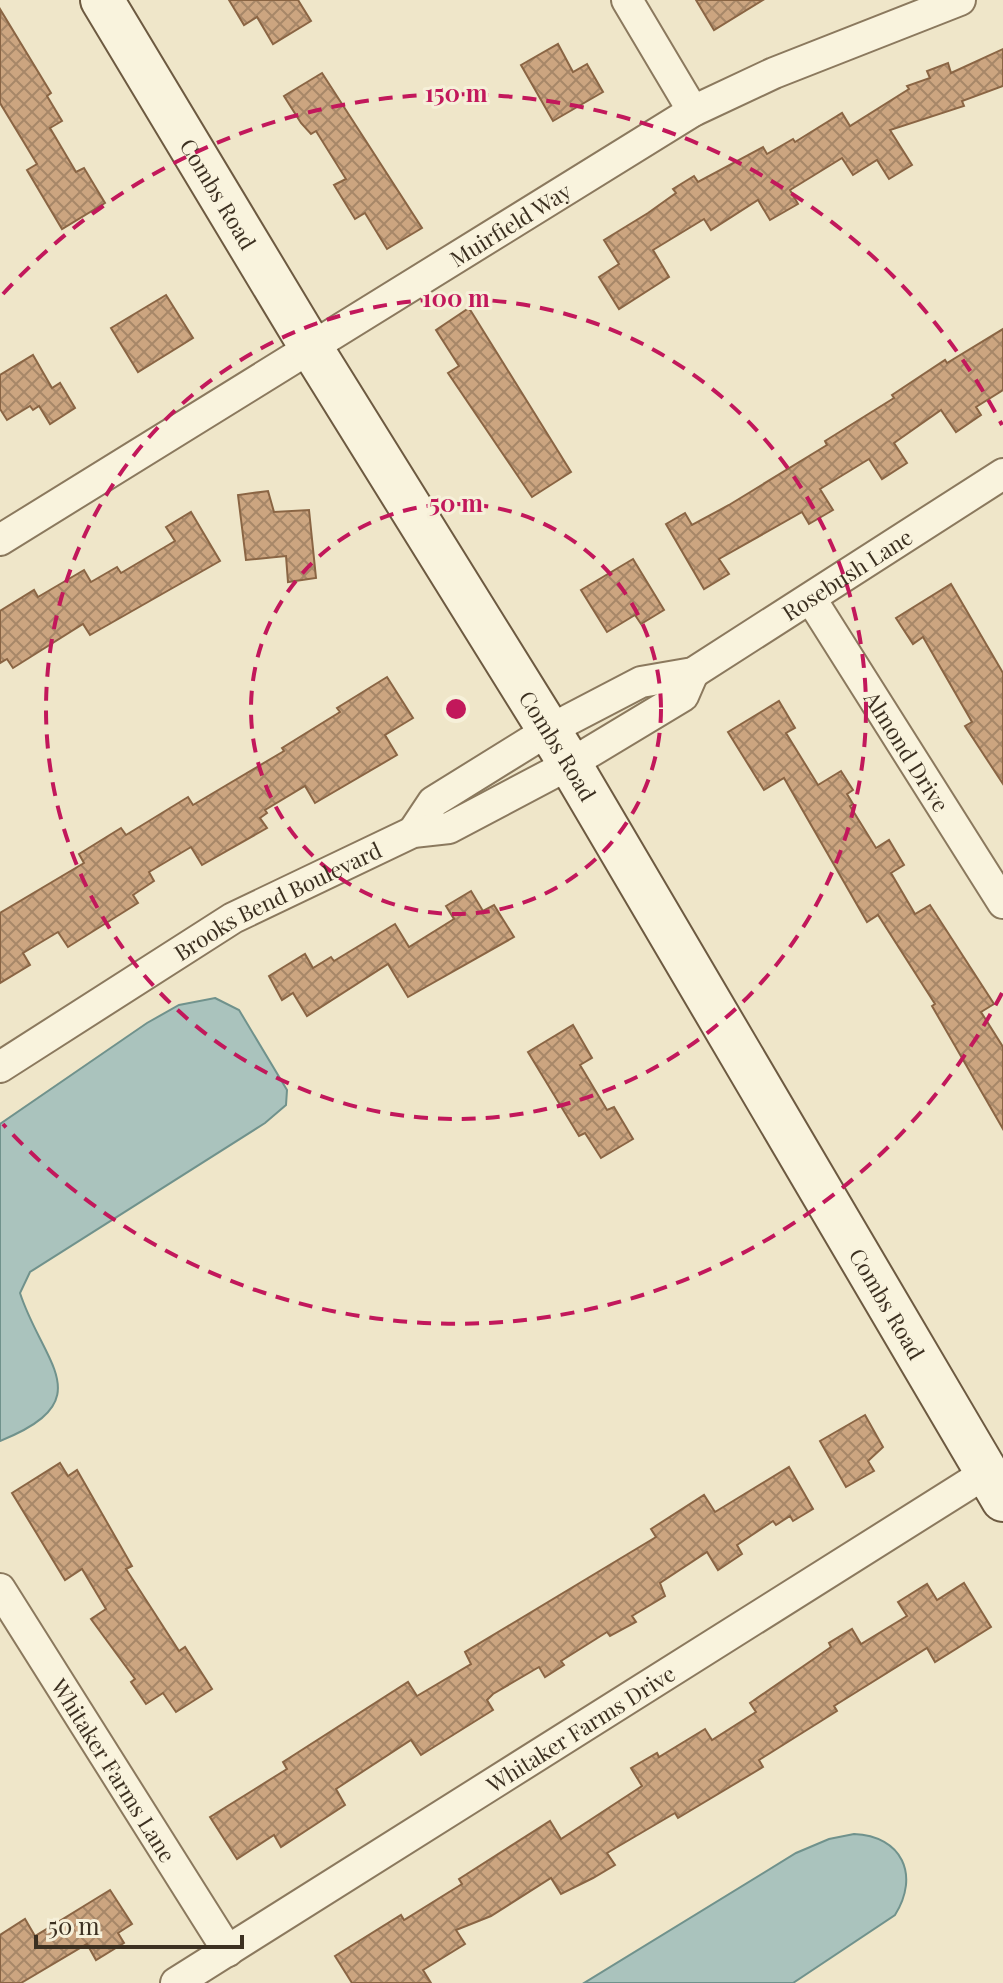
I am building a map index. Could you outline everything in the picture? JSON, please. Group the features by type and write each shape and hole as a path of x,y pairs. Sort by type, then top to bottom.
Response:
{"street":[{"name":"Combs Road","path":"102,0 312,349 560,747 995,1487"},
{"path":"627,0 693,111"},
{"name":"Muirfield Way","path":"0,540 693,111 774,73 960,0"},
{"name":"Rosebush Lane","path":"413,832 433,802 560,747 641,682 693,673 1003,474"},
{"name":"Almond Drive","path":"811,599 1003,903"},
{"name":"Brooks Bend Boulevard","path":"0,1067 233,918 413,832"},
{"name":"Whitaker Farms Drive","path":"176,1983 995,1487"},
{"name":"Whitaker Farms Lane","path":"1,1591 228,1951"}],"water":[{"path":"215,998 239,1010 287,1090 286,1105 265,1123 30,1272 20,1293 51,1360 57,1378 57,1395 49,1411 31,1426 0,1441 0,1124 147,1023 179,1005"},
{"path":"854,1834 871,1836 895,1850 906,1872 902,1900 895,1915 793,1983 584,1983 796,1853 829,1839"}],"building":[{"path":"229,0 298,0 311,21 273,44 257,17 244,25"},
{"path":"696,0 763,0 714,30"},
{"path":"0,9 51,93 47,96 62,121 50,128 76,172 84,168 105,203 62,229 27,170 37,164 0,103"},
{"path":"558,44 573,72 587,64 603,92 553,121 521,65"},
{"path":"1003,49 1003,86 962,101 964,106 890,130 912,165 889,179 877,160 853,175 842,158 790,190 798,204 770,220 758,200 711,230 704,219 653,250 669,277 619,309 599,277 619,264 604,240 648,213 676,193 673,189 694,176 698,182 763,147 767,154 793,139 795,142 842,113 850,126 909,89 907,86 930,78 927,71 948,63 951,73"},
{"path":"322,73 422,228 387,249 365,213 355,219 334,185 346,179 316,131 311,134 284,96"},
{"path":"166,295 193,338 138,372 111,328"},
{"path":"469,308 571,472 532,497 448,373 459,366 436,330"},
{"path":"1003,329 1003,390 976,407 981,415 956,432 941,410 894,443 907,463 882,479 869,459 820,489 833,510 809,524 802,512 719,559 729,574 704,589 666,524 685,513 692,525 729,505 827,445 825,441 894,398 892,395 945,360 947,363"},
{"path":"33,355 52,388 60,383 75,408 50,424 39,406 33,410 30,406 7,420 0,409 0,375"},
{"path":"268,491 274,512 309,510 316,578 288,582 286,556 246,560 238,495"},
{"path":"191,512 220,561 90,635 83,624 13,668 7,659 0,663 0,611 34,590 38,597 84,570 91,582 117,567 121,573 175,541 166,527"},
{"path":"633,559 664,610 641,624 635,615 607,632 581,590"},
{"path":"951,584 1003,673 1003,784 965,726 972,722 923,637 913,644 896,618"},
{"path":"387,677 413,718 385,735 397,755 315,803 305,786 265,810 267,813 260,818 267,828 202,865 191,847 149,872 154,881 133,895 138,903 68,947 58,932 23,953 30,965 0,983 0,913 84,863 79,854 121,828 126,835 188,797 193,805 284,751 282,748 340,712 337,708"},
{"path":"779,701 795,728 786,733 818,785 841,771 853,790 847,794 853,804 850,806 876,848 889,840 904,865 891,873 915,914 930,905 994,1004 981,1012 1003,1047 1003,1129 932,1006 935,1004 878,915 867,922 784,778 764,790 728,732"},
{"path":"471,891 483,911 494,905 514,937 408,997 388,964 307,1016 293,993 282,1000 269,976 305,954 313,968 331,957 334,961 395,924 409,947 454,919 446,906"},
{"path":"573,1025 592,1058 580,1065 607,1110 614,1107 633,1139 601,1158 585,1133 579,1136 528,1052"},
{"path":"865,1415 883,1447 868,1461 874,1471 846,1487 820,1441"},
{"path":"60,1463 68,1476 77,1470 132,1566 126,1569 179,1651 185,1647 212,1689 176,1712 163,1693 146,1704 131,1682 135,1679 91,1619 106,1609 82,1569 65,1580 12,1493"},
{"path":"789,1467 813,1509 793,1521 790,1516 776,1525 773,1521 737,1545 742,1554 718,1570 707,1552 660,1583 665,1596 632,1616 636,1622 610,1636 607,1632 561,1661 564,1665 545,1677 539,1667 493,1694 487,1700 493,1710 421,1755 411,1740 336,1789 345,1805 281,1847 274,1835 237,1859 210,1817 287,1769 283,1762 408,1682 417,1696 471,1664 465,1652 656,1537 651,1529 704,1495 715,1512"},
{"path":"964,1583 991,1627 935,1662 927,1648 834,1706 837,1711 759,1760 763,1767 678,1818 675,1813 607,1853 615,1865 593,1878 561,1894 551,1878 491,1916 456,1930 465,1944 423,1970 431,1983 352,1983 335,1956 401,1915 404,1920 462,1884 459,1879 550,1821 561,1839 642,1786 631,1768 657,1753 659,1757 705,1729 712,1740 756,1712 750,1703 831,1647 829,1643 852,1629 861,1644 907,1616 898,1602 927,1584 937,1600"},
{"path":"110,1890 132,1924 118,1933 124,1943 96,1960 87,1944 21,1983 0,1983 0,1935 25,1919 35,1936"}]}
